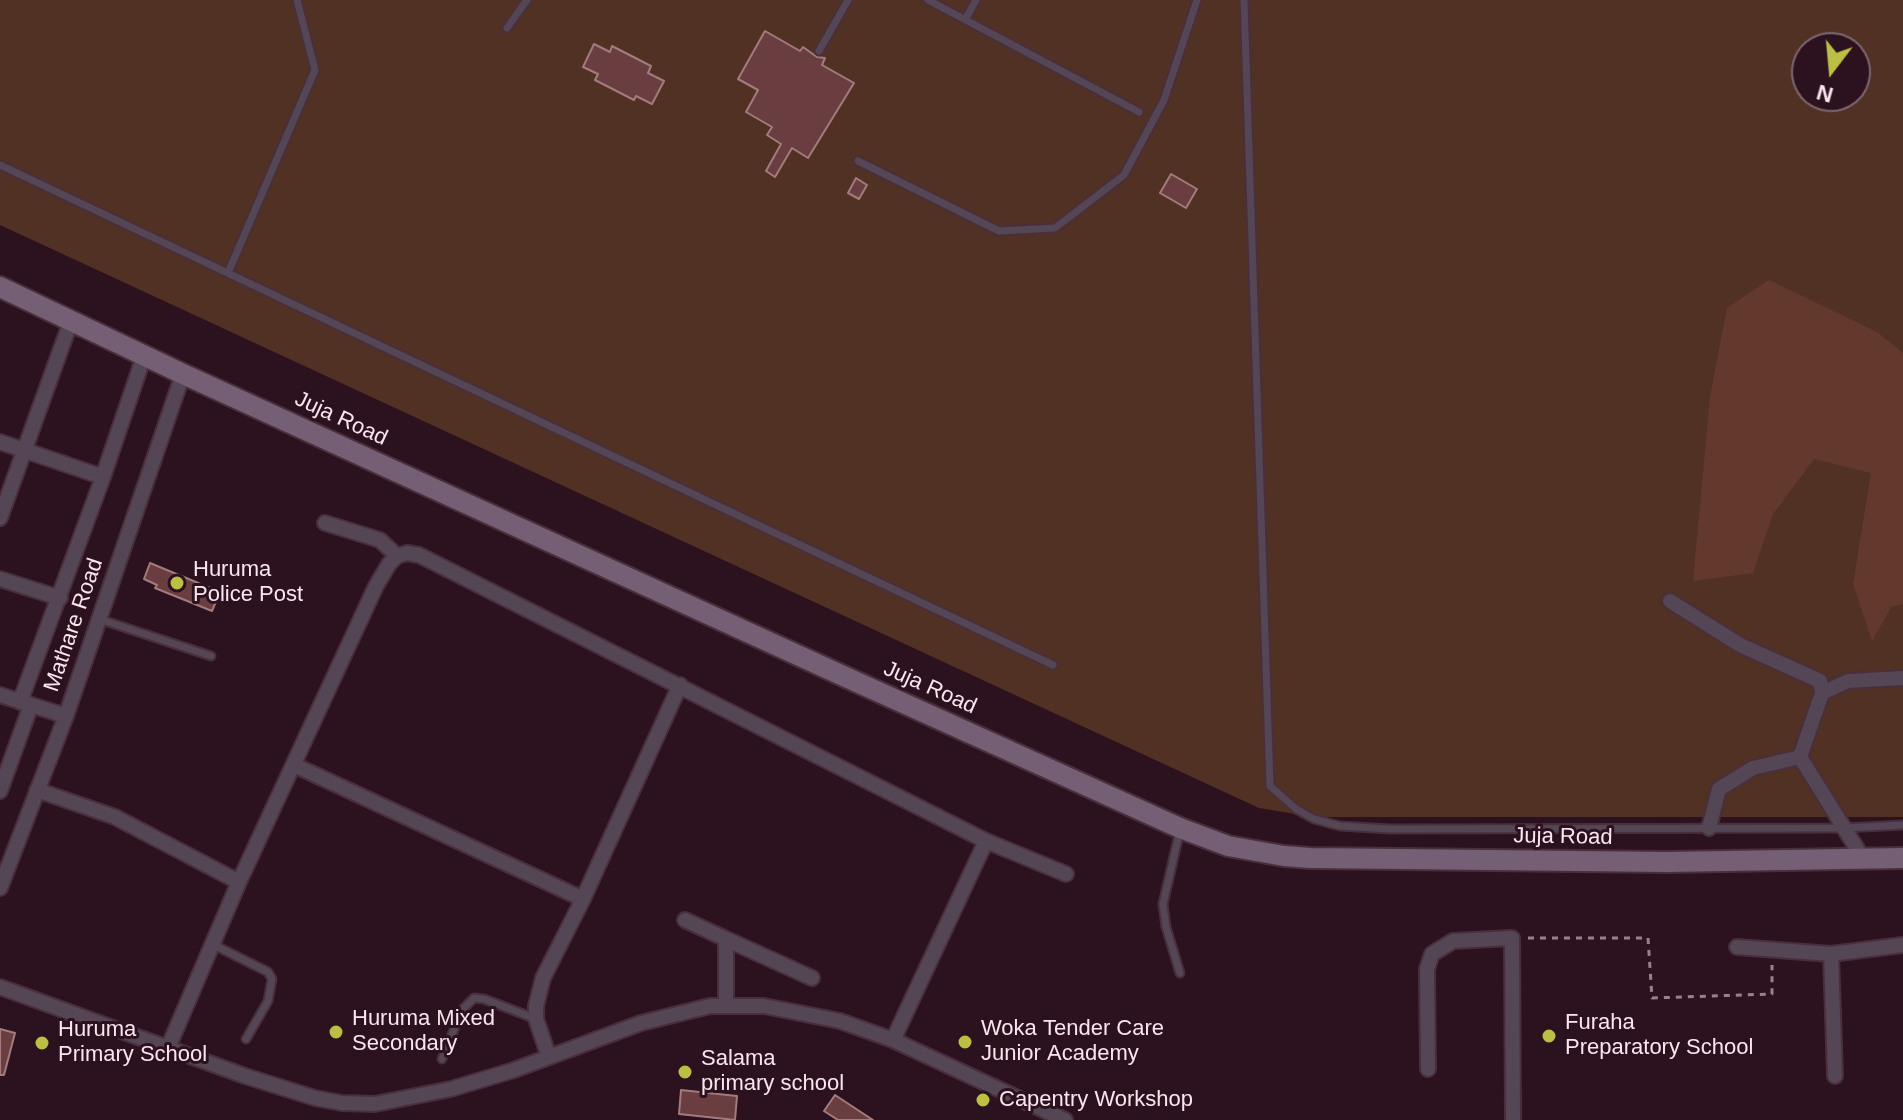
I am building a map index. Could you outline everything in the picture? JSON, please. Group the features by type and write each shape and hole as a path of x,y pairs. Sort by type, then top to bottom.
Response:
{"main road":[{"name":"Juja Road","path":"2,293 71,321 1180,828 1228,846 1310,858 1667,862 1903,858"}],"street":[{"path":"0,518 71,321"},
{"path":"0,791 60,598 144,356"},
{"name":"Mathare Road","path":"0,888 66,716 183,374"},
{"path":"0,442 103,477"},
{"path":"325,523 380,540 397,556"},
{"path":"168,1048 239,882 376,586 389,564 397,556 407,553 419,555 986,841 1066,874"},
{"path":"0,579 60,598"},
{"path":"1670,601 1740,645 1820,681 1822,693 1800,757"},
{"path":"1822,693 1848,681 1903,678"},
{"path":"549,1057 536,1019 543,978 583,899 680,685"},
{"path":"0,695 66,716"},
{"path":"1709,828 1719,789 1753,768 1800,757"},
{"path":"1800,757 1864,860"},
{"path":"294,765 583,899"},
{"path":"37,790 115,817 239,882"},
{"path":"893,1040 986,841"},
{"path":"685,920 812,978"},
{"path":"1428,1069 1427,969 1432,954 1453,941 1512,938 1513,1120"},
{"path":"726,939 726,1006"},
{"path":"1737,947 1831,954 1903,945"},
{"path":"1831,954 1835,1076"},
{"path":"0,987 315,1098 364,1104 417,1098 549,1057 641,1023 710,1006 764,1006 840,1021 893,1040 1065,1120"}],"lane":[{"path":"228,273 315,70 297,0"},
{"path":"507,28 527,0"},
{"path":"819,51 848,0"},
{"path":"928,0 1139,112"},
{"path":"965,20 976,0"},
{"path":"858,161 999,231 1055,228 1124,175 1164,100 1197,0"},
{"path":"1244,0 1270,786 1296,809 1314,819 1340,826 1390,829 1844,828 1903,825"},
{"path":"0,165 1053,665"},
{"path":"99,619 211,656"},
{"path":"1180,828 1163,904 1166,927 1180,973"},
{"path":"212,944 268,972 272,979 268,1001 246,1039"},
{"path":"442,1059 462,1010 474,998 536,1019"}],"path":[{"path":"1512,938 1648,938 1652,998 1772,994 1772,956"}],"shaded area":[{"path":"0,0 1903,0 1903,817 1313,817 1259,808 0,225"},
{"path":"1769,280 1877,332 1903,353 1903,604 1891,607 1872,641 1853,584 1871,473 1814,459 1773,514 1753,573 1693,581 1710,397 1727,308"}],"building":[{"path":"765,31 800,51 803,47 817,57 825,58 822,65 854,83 808,158 792,148 775,177 766,171 781,144 767,135 772,127 746,112 758,90 738,79"},
{"path":"594,44 610,52 612,46 651,66 648,73 664,81 652,104 636,96 634,100 595,80 598,74 583,67"},
{"path":"1171,174 1197,189 1186,208 1160,193"},
{"path":"856,178 867,185 859,199 848,193"},
{"path":"150,563 220,592 212,611 155,588 157,585 144,579"},
{"path":"0,1029 15,1033 4,1075 0,1075"},
{"path":"681,1090 737,1096 735,1120 679,1114"},
{"path":"835,1095 873,1120 838,1120 824,1111"}],"place":[{"name":"Huruma Police Post","path":"177,583"},
{"name":"Huruma Mixed Secondary","path":"336,1032"},
{"name":"Furaha Preparatory School","path":"1549,1036"},
{"name":"Woka Tender Care Junior Academy","path":"965,1042"},
{"name":"Huruma Primary School","path":"42,1043"},
{"name":"Salama primary school","path":"685,1072"},
{"name":"Capentry Workshop","path":"983,1100"}]}
